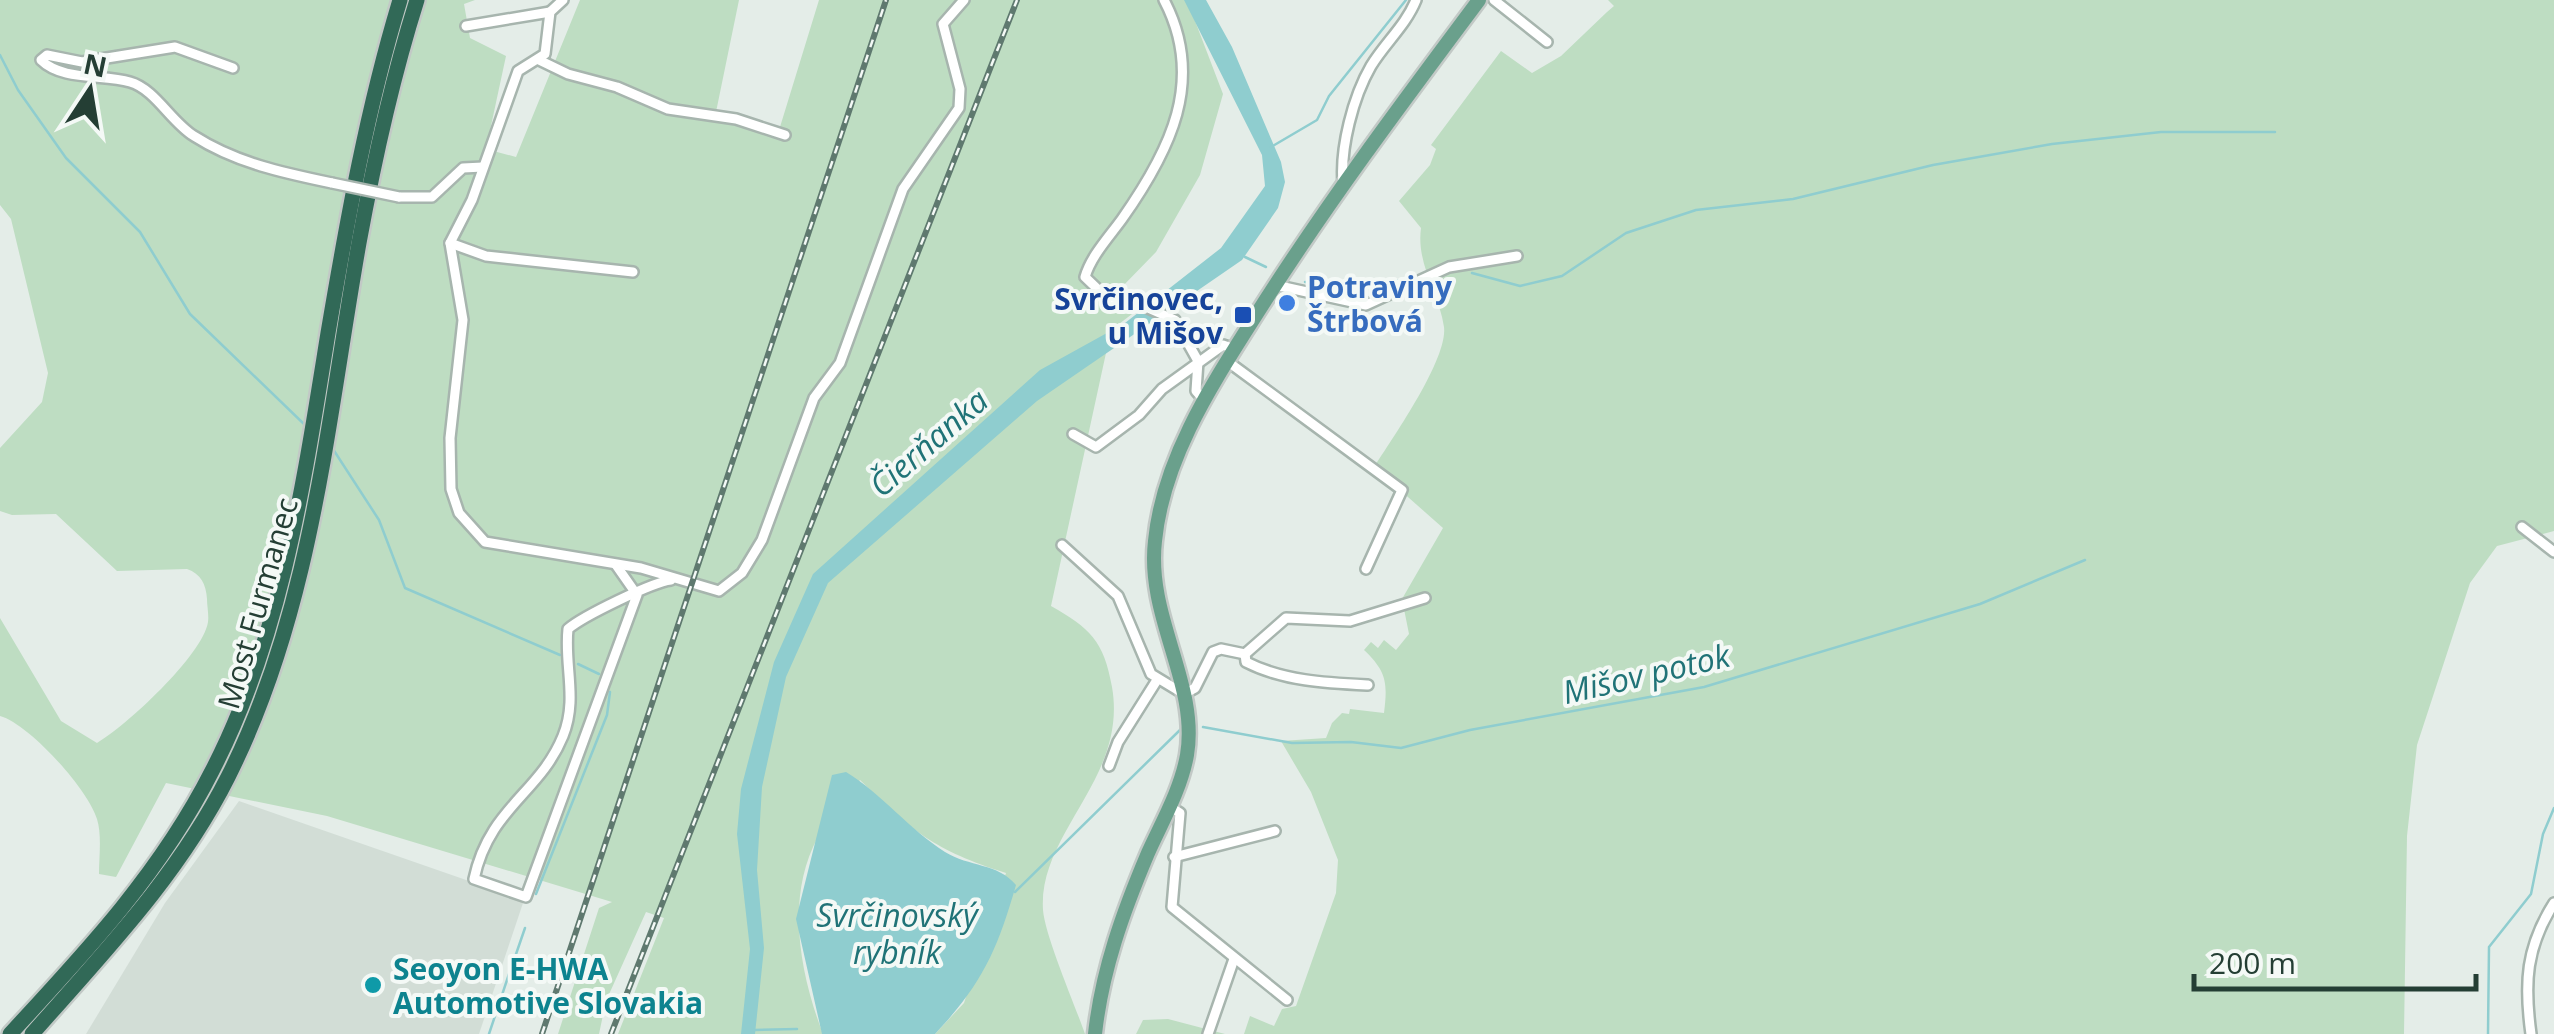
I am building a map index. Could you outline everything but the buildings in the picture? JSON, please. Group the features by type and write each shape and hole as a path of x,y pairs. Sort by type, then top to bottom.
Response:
{"highway":[{"path":"336,338 363,144 400,0"},
{"path":"336,338 378,147 416,0"},
{"name":"Most Furmanec","path":"10,1034 128,903 169,846 214,767 262,646 336,338"},
{"name":"Most Furmanec","path":"35,1034 140,913 184,855 229,775 273,666 312,524 336,338"}],"main road":[{"path":"1095,1034 1121,920 1188,752 1184,694 1159,614 1153,557 1169,478 1204,401 1275,286 1480,0"}],"street":[{"path":"466,26 550,12 562,0"},
{"path":"550,12 545,54 518,71 450,243 463,320 450,438 451,489 459,513 485,542 518,551 614,564 708,591 728,587 762,540 814,398 840,363 903,188 959,108 960,89 943,24 964,0"},
{"path":"1164,0 1181,31 1180,100 1174,134 1085,277 1107,298 1130,300 1175,320 1198,361 1196,391 1204,401"},
{"path":"1343,186 1342,168 1357,102 1370,67 1410,16 1416,0"},
{"path":"1494,0 1547,42"},
{"path":"233,68 175,47 98,60 46,55 41,60 75,74 136,84 181,127 206,143 277,172 399,197 432,197 457,172 483,166"},
{"path":"539,60 668,109 729,118 786,135"},
{"path":"450,243 498,258 633,272"},
{"path":"1275,286 1366,305 1449,267 1517,256"},
{"path":"1073,434 1096,446 1198,361 1223,345 1402,490 1366,570"},
{"path":"2522,527 2554,552"},
{"path":"1062,544 1118,596 1157,680 1184,694 1195,688 1213,652 1245,654 1286,618 1350,620 1426,598"},
{"path":"614,564 637,595"},
{"path":"637,595 526,897 483,885 474,879 495,823 546,766 570,716 568,628 580,618 637,595 647,586 674,580"},
{"path":"1245,654 1246,662 1262,670 1319,682 1368,685"},
{"path":"1108,766 1118,742 1157,680"},
{"path":"1169,806 1180,814 1172,906 1287,1000"},
{"path":"1174,857 1275,831"},
{"path":"2531,1034 2525,990 2528,956 2554,903"},
{"path":"1208,1034 1234,958"}],"shaded area":[{"path":"239,801 524,900 479,1034 86,1034 165,903"}],"green space":[{"path":"0,0 475,0 464,4 470,38 506,56 486,149 516,157 580,0 739,0 716,112 780,127 819,0 1187,0 1223,94 1200,175 1156,252 1120,289 1118,302 1140,308 1111,330 1051,606 1093,637 1105,658 1112,687 1113,720 1107,750 1054,855 1045,882 1045,922 1085,1034 935,1034 964,1003 1006,873 960,856 926,837 860,780 818,837 802,885 799,936 808,986 823,1034 618,1034 664,918 646,912 606,1001 599,1034 558,1034 599,908 612,902 327,816 166,783 116,877 99,874 99,825 82,791 41,744 0,716 0,618 61,721 97,743 143,706 192,653 208,622 206,594 199,577 187,569 117,571 56,514 12,515 0,511 0,448 42,402 48,373 11,219 0,205"},
{"path":"1608,0 2554,0 2554,531 2497,546 2470,583 2417,745 2407,836 2404,1034 1244,1034 1250,1016 1274,1026 1282,1009 1296,1006 1336,893 1338,860 1311,792 1281,741 1326,738 1332,723 1342,713 1349,714 1350,709 1384,713 1384,678 1364,650 1371,642 1378,648 1384,640 1396,650 1409,634 1402,599 1443,528 1374,467 1428,378 1443,341 1441,314 1422,254 1421,228 1399,201 1430,165 1436,149 1431,145 1501,51 1532,73 1561,56 1614,6"},
{"path":"1168,1019 1225,1034 1136,1034 1143,1020"}],"water":[{"path":"1184,0 1206,0 1232,47 1281,162 1285,182 1278,208 1242,260 1037,401 828,583 786,677 762,787 757,870 764,948 755,1034 741,1034 750,949 737,834 741,789 774,662 813,574 1040,370 1125,323 1221,248 1265,186 1262,155"},
{"name":"Svrčinovský rybník","path":"846,772 945,852 1001,873 1016,885 986,966 935,1034 822,1034 796,919 832,775"}],"waterway":[{"path":"1271,147 1317,120 1329,96 1406,0"},
{"path":"0,55 18,90 66,158 140,232 190,314 305,425"},
{"path":"1472,273 1520,286 1562,276 1626,233 1696,210 1793,199 1933,165 2052,144 2161,132 2275,132"},
{"path":"1245,257 1266,267"},
{"path":"1305,282 1350,287 1415,278"},
{"path":"331,446 379,520 405,588 560,655"},
{"name":"Mišov potok","path":"1203,727 1292,743 1351,742 1401,748 1470,730 1704,687 1980,604 2085,560"},
{"path":"578,664 599,674"},
{"path":"536,894 607,715 610,692"},
{"name":"Mišov potok","path":"1015,892 1181,729"},
{"path":"2488,1034 2489,947 2531,894 2543,834 2554,808"},
{"path":"515,957 525,928"},
{"path":"489,1034 509,974"},
{"name":"Mišov potok","path":"754,1030 797,1029"}],"railway":[{"path":"542,1034 886,0"},
{"path":"611,1034 1017,0"}],"place":[{"name":"Potraviny Štrbová","path":"1287,303"},
{"name":"Svrčinovec, u Mišov","path":"1243,315"},
{"name":"Seoyon E-HWA Automotive Slovakia","path":"373,985"}],"water label":[{"name":"Čierňanka","path":"928,442"}]}
